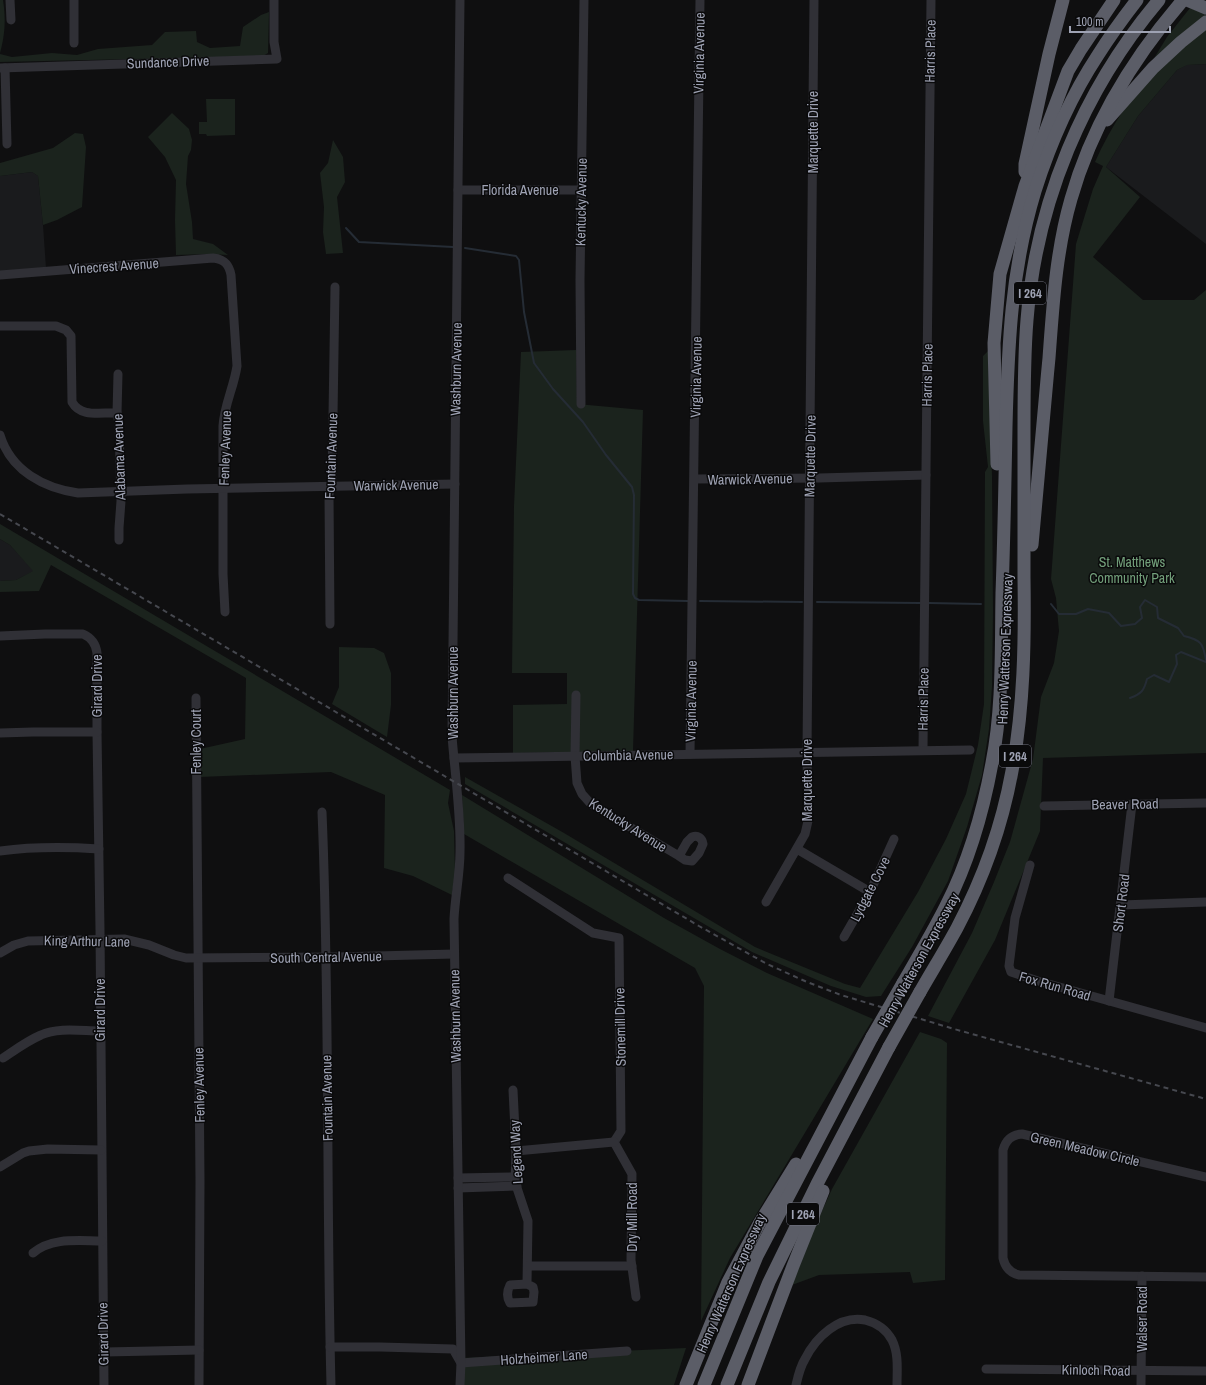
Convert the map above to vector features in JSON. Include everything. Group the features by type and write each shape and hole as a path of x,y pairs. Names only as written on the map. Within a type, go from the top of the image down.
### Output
{"highway":[{"path":"1049,54 1056,0"},
{"path":"1025,186 1025,164 1049,54 1063,0"},
{"path":"1002,604 994,378 995,316 1000,274 1025,186 1068,71 1114,0"},
{"name":"Henry Watterson Expressway","path":"704,1385 757,1256 872,1037 940,919 957,883 975,835 992,763 998,724 1001,684 1009,333 1016,271 1037,184 1068,107 1096,57 1137,0"},
{"name":"Henry Watterson Expressway","path":"727,1385 769,1282 889,1047 957,928 992,850 1001,820 1012,772 1020,717 1024,617 1025,344 1028,302 1036,255 1044,220 1058,177 1069,146 1084,114 1115,58 1134,29 1159,0"},
{"path":"1024,617 1039,472 1058,259 1071,199 1081,168 1096,132 1120,87 1140,55 1183,0"},
{"path":"1187,0 1206,8"},
{"path":"1096,132 1153,68 1172,49 1206,22"},
{"path":"686,1385 728,1282 752,1237 848,1083"},
{"path":"748,1385 818,1203 866,1091"}],"street":[{"path":"10,0 11,20"},
{"path":"74,0 74,43"},
{"name":"Sundance Drive","path":"2,68 277,59 274,42 274,0"},
{"name":"Washburn Avenue","path":"460,0 452,729 460,846 460,867 454,919 461,1362 460,1385"},
{"name":"Kentucky Avenue","path":"580,404 584,0"},
{"name":"Virginia Avenue","path":"690,754 695,479 700,0"},
{"name":"Marquette Drive","path":"766,902 798,849 805,834 808,821 807,752 809,478 814,0"},
{"name":"Harris Place","path":"923,750 931,0"},
{"path":"2,68 7,144"},
{"name":"Florida Avenue","path":"458,190 581,190"},
{"name":"Vinecrest Avenue","path":"0,275 213,258 219,259 226,263"},
{"name":"Fenley Avenue","path":"225,612 223,574 224,418 237,366 231,275 230,267 226,263"},
{"name":"Fountain Avenue","path":"330,624 330,494 335,287"},
{"path":"0,326 56,326 66,330 71,336 72,402 74,406 82,412 87,413 117,412"},
{"name":"Alabama Avenue","path":"118,374 117,412 119,423 120,492 119,540"},
{"name":"Warwick Avenue","path":"0,435 14,461 29,475 47,486 63,491 78,493 223,488 455,484"},
{"name":"Warwick Avenue","path":"695,479 926,475"},
{"name":"Girard Drive","path":"0,636 83,634 90,638 96,647 97,653 102,1241 105,1352 104,1385"},
{"name":"Kentucky Avenue","path":"576,695 575,756 577,783 584,798 604,812 679,856"},
{"name":"Fenley Court","path":"196,698 196,785"},
{"path":"0,733 97,732"},
{"name":"Columbia Avenue","path":"454,758 970,750"},
{"name":"Fenley Avenue","path":"196,785 200,1181 199,1385"},
{"name":"Beaver Road","path":"1044,806 1206,803"},
{"name":"Short Road","path":"1109,1001 1132,804"},
{"name":"Fountain Avenue","path":"322,812 327,957 326,984 331,1385"},
{"name":"Lydgate Cove","path":"844,938 870,892 894,839"},
{"path":"0,851 24,848 99,849"},
{"path":"798,849 870,892"},
{"name":"Fox Run Road","path":"1030,866 1015,918 1009,966 1010,971 1013,974 1206,1028"},
{"name":"Stonemill Drive","path":"508,878 593,932 619,938 621,1131 614,1142"},
{"path":"1120,905 1206,902"},
{"name":"King Arthur Lane","path":"0,953 14,945 28,941 124,939 135,941 186,958 197,957"},
{"name":"South Central Avenue","path":"197,957 327,957 454,954"},
{"path":"3,1058 41,1034 75,1030 100,1031"},
{"name":"Legend Way","path":"513,1090 516,1182 528,1221 527,1284"},
{"name":"Green Meadow Circle","path":"1206,1177 1028,1135 1017,1134 1011,1137 1005,1142 1003,1150 1002,1258 1008,1270 1019,1275 1206,1277"},
{"path":"516,1152 614,1142"},
{"name":"Dry Mill Road","path":"614,1142 632,1174 632,1266 636,1297"},
{"path":"0,1167 23,1153 30,1151 101,1150"},
{"path":"458,1178 516,1182"},
{"path":"458,1188 516,1182"},
{"path":"33,1253 38,1249 54,1242 102,1241"},
{"path":"528,1266 632,1266"},
{"name":"Walser Road","path":"1141,1385 1142,1276"},
{"path":"796,1385 804,1360 816,1341 836,1325 845,1321 863,1320 877,1324 889,1334 897,1358 897,1385"},
{"path":"330,1347 453,1349 461,1362"},
{"path":"105,1352 199,1350"},
{"name":"Holzheimer Lane","path":"461,1362 627,1351"},
{"name":"Kinloch Road","path":"986,1369 1206,1371"}],"shaded area":[{"path":"1206,64 1206,244 1106,167 1138,116 1177,70 1186,65"},
{"path":"32,172 38,176 46,268 0,272 0,176"},
{"path":"0,539 10,545 34,571 16,580 0,581"}],"green space":[{"path":"0,0 3,0 5,20 0,53"},
{"path":"1190,8 1206,14 1206,17 1153,60 1167,37"},
{"path":"269,12 268,53 263,56 0,62 0,54 12,57 52,53 77,55 98,49 152,45 165,32 196,31 197,42 210,48 240,46 243,27 261,15"},
{"name":"St. Matthews Community Park","path":"1206,27 1206,64 1187,65 1177,70 1138,116 1106,167 1140,197 1093,257 1143,300 1194,300 1206,290 1206,753 1043,758 1040,831 995,940 949,1023 928,1016 972,933 1010,842 1033,759 1041,697 1054,663 1059,631 1056,598 1051,579 1076,244 1093,189 1103,166 1095,162 1108,135 1142,84 1168,57"},
{"path":"206,99 235,99 235,135 207,136 206,134 199,134 199,122 207,122"},
{"path":"172,113 189,129 192,140 191,150 188,156 186,184 193,239 213,244 228,255 176,255 176,180 165,157 148,137"},
{"path":"75,133 83,134 86,147 82,207 57,220 43,225 38,176 32,172 0,176 0,163 53,148"},
{"path":"333,140 343,157 345,182 337,197 343,253 326,254 323,232 324,207 320,173 328,163"},
{"path":"576,350 577,404 643,410 633,751 513,753 513,705 567,704 567,673 512,673 514,506 521,352"},
{"path":"988,351 992,476 992,687 989,729 982,775 967,827 948,881 912,947 881,996 866,997 831,986 752,952 465,784 465,777 564,833 755,947 845,984 860,988 918,892 946,839 966,794 978,745 984,704 985,472 988,467 983,421 983,356"},
{"path":"0,524 450,790 448,803 454,831 455,873 452,895 413,876 384,868 385,795 331,772 199,777 200,749 245,739 246,678 51,565 39,591 0,592 0,581 16,580 33,571 10,545 0,539"},
{"path":"339,647 374,648 384,653 391,673 391,705 387,737 332,704 339,687"},
{"path":"462,795 664,918 720,949 767,973 873,1019 730,1258 701,1321 704,986 695,968 464,834"},
{"path":"920,1032 941,1039 947,1043 945,1280 913,1283 910,1272 819,1275 792,1285 832,1189"},
{"path":"686,1348 674,1385 462,1385 461,1358"}],"waterway":[{"path":"346,228 359,242 453,247"},
{"path":"465,248 516,256 519,260 524,312 534,363 553,389 583,422 606,455 632,487 634,495 633,594 635,598 639,600 688,601"},
{"path":"1051,604 1059,614 1076,614 1088,609 1109,613 1121,626 1135,624 1142,618 1140,607 1145,600 1157,607 1158,618 1178,628 1184,636 1198,641 1204,650 1206,660"},
{"path":"700,601 802,602"},
{"path":"817,602 920,603"},
{"path":"929,603 981,604"},
{"path":"1130,698 1142,692 1147,679 1154,675 1169,682 1177,664 1176,655 1181,652 1206,662"}],"railway":[{"path":"0,514 699,926 767,964 841,995 954,1029 1206,1099"}]}
